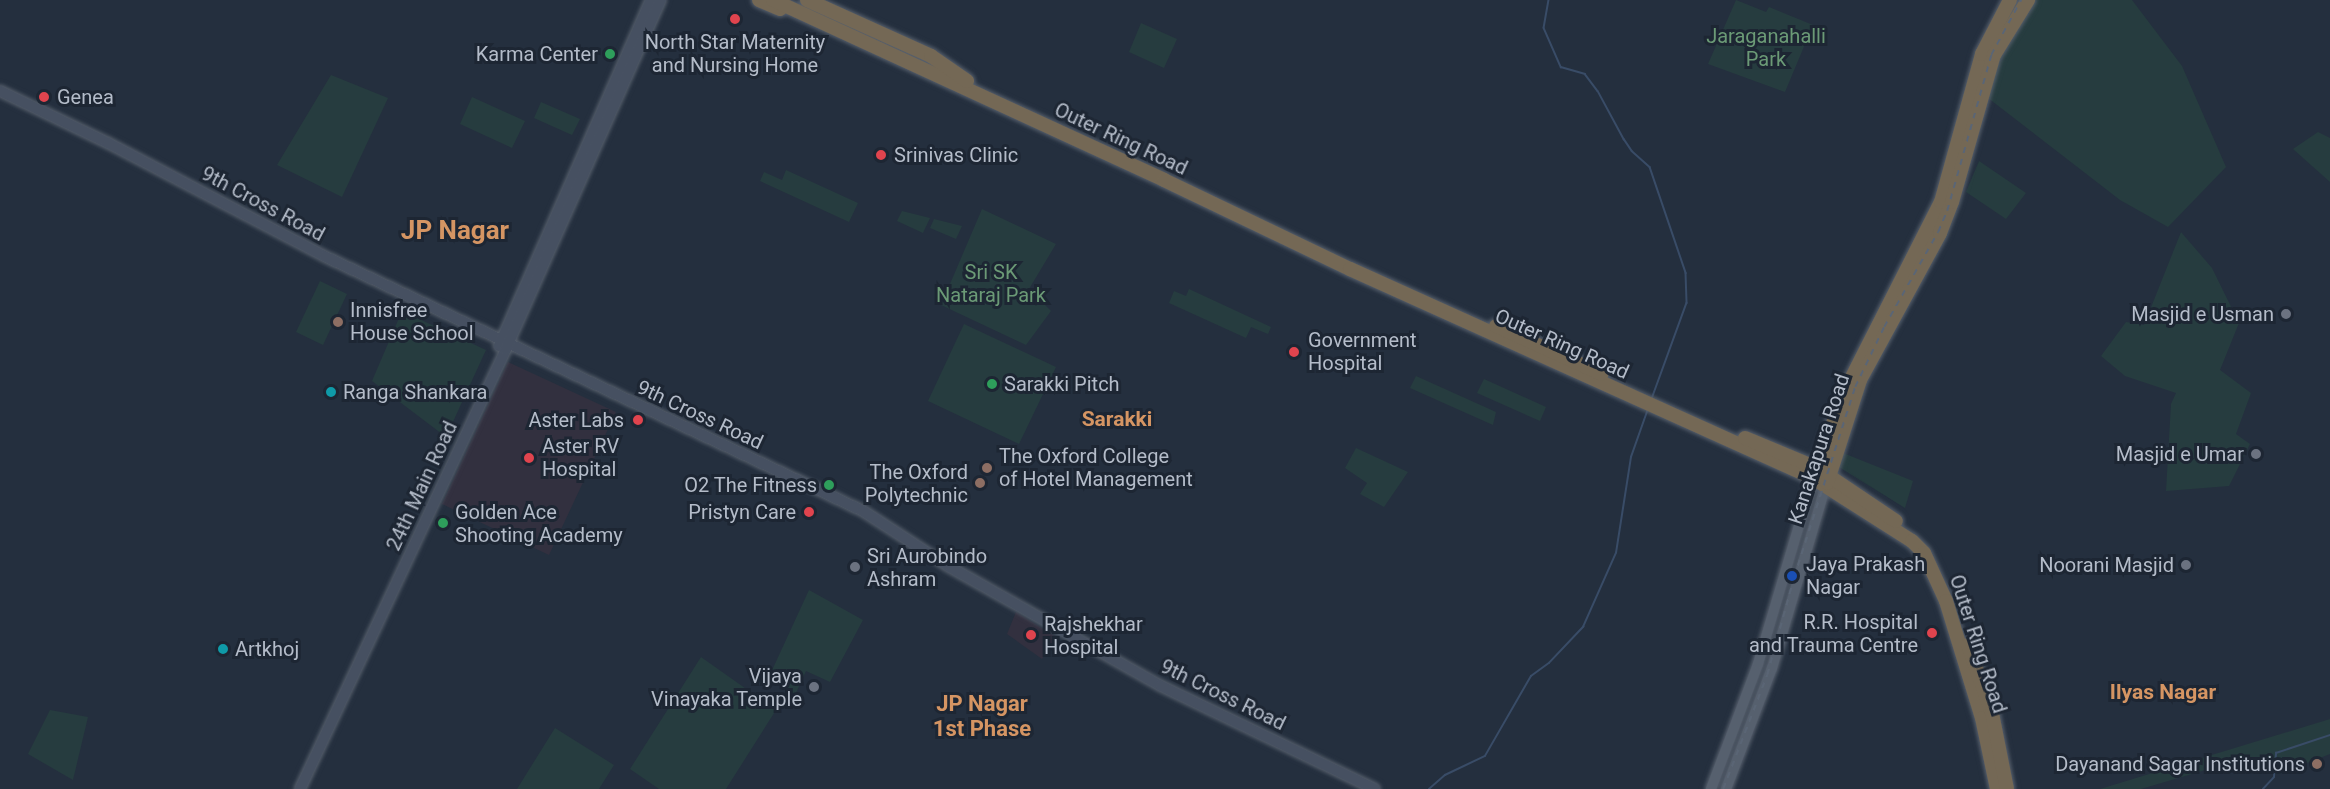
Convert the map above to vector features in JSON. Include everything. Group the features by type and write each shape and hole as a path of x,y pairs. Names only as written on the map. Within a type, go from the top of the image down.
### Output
{"highway":[{"path":"759,0 920,74 950,82"},
{"path":"773,0 950,82"},
{"path":"792,0 967,81"},
{"path":"807,0 931,56 967,81"},
{"name":"Kanakapura Road","path":"1815,473 1845,391 1941,202 1982,54 2010,0"},
{"name":"Kanakapura Road","path":"1827,482 1860,380 1940,233 1952,202 1994,55 2028,0"},
{"name":"Outer Ring Road","path":"967,81 1651,401"},
{"name":"Outer Ring Road","path":"950,82 1164,180 1350,270 1815,473 1912,541 1924,553 1946,601 1982,718 1997,789"},
{"name":"Outer Ring Road","path":"1827,482 1917,533 1938,563 1992,713 2007,789"}],"main road":[{"name":"24th Main Road","path":"293,789 504,344 651,0"},
{"name":"24th Main Road","path":"300,789 660,0"},
{"name":"9th Cross Road","path":"0,91 108,143 324,256 860,518 950,572 1158,689 1365,789"},
{"name":"9th Cross Road","path":"0,96 87,137 320,260 863,511 948,566 1161,686 1375,789"},
{"name":"Kanakapura Road","path":"1711,789 1758,664 1815,473"},
{"name":"Kanakapura Road","path":"1726,789 1772,668 1827,482"}],"shaded area":[{"name":"Aster RV Hospital","path":"508,362 616,412 549,555 442,504"},
{"name":"Rajshekhar Hospital","path":"1016,612 1056,637 1042,659 1007,634"}],"green space":[{"name":"Jaraganahalli Park","path":"1736,0 1766,12 1769,7 1813,25 1785,92 1708,64"},
{"path":"2035,0 2132,0 2182,66 2226,167 2168,227 2120,200 1988,98 1997,63"},
{"path":"1141,23 1177,39 1164,68 1129,52"},
{"path":"331,75 388,98 342,197 277,165"},
{"path":"472,97 525,121 512,148 460,124"},
{"path":"541,102 580,119 572,135 534,118"},
{"path":"2318,132 2330,138 2330,182 2293,149"},
{"path":"1979,161 2026,193 2006,219 1966,192"},
{"path":"786,170 858,203 849,222 760,181 764,172 782,180"},
{"name":"Sri SK Nataraj Park","path":"982,209 1056,244 1029,289 1051,311 1026,345 941,305"},
{"path":"902,211 930,218 923,233 897,221"},
{"path":"934,219 962,226 956,239 930,228"},
{"path":"2181,232 2212,268 2239,323 2220,370 2251,393 2236,434 2250,444 2229,486 2166,491 2171,404 2176,393 2125,376 2101,356 2126,322 2144,325"},
{"path":"320,281 347,294 323,345 296,332"},
{"path":"1189,289 1271,327 1268,334 1251,327 1246,338 1169,303 1174,291 1186,296"},
{"path":"402,311 486,350 446,437 372,381"},
{"name":"Sarakki Pitch","path":"964,324 1056,367 1019,444 928,401"},
{"path":"1416,376 1496,412 1493,425 1410,388"},
{"path":"1484,379 1546,407 1540,421 1477,393"},
{"path":"1356,448 1408,472 1384,507 1360,494 1367,483 1345,468"},
{"path":"1843,453 1913,481 1905,508 1839,467"},
{"path":"809,590 863,620 830,682 806,671 795,695 768,679"},
{"path":"701,657 776,710 726,789 659,789 630,769"},
{"path":"50,710 88,717 73,780 28,754"},
{"path":"2330,719 2330,754 2279,774 2219,766 2141,789 2100,789"},
{"path":"555,728 614,765 599,789 517,789"}],"waterway":[{"path":"1549,0 1544,28 1561,67 1585,74 1598,91 1632,151 1650,167 1686,273 1687,303 1652,399"},
{"path":"1429,789 1445,775 1485,756 1531,676 1549,663 1583,627 1616,553 1631,457 1648,409"},
{"path":"2263,789 2274,777 2276,753 2330,735"}],"railway":[{"path":"1723,789 1767,675 1794,577 1855,387 1884,327 1938,232 1947,211 1991,55 2021,0"}],"place":[{"name":"North Star Maternity and Nursing Home","path":"735,19"},
{"name":"Karma Center","path":"610,54"},
{"name":"Genea","path":"44,97"},
{"name":"Srinivas Clinic","path":"881,155"},
{"name":"Masjid e Usman","path":"2286,314"},
{"name":"Innisfree House School","path":"338,322"},
{"name":"Government Hospital","path":"1294,352"},
{"name":"Sarakki Pitch","path":"992,384"},
{"name":"Ranga Shankara","path":"331,392"},
{"name":"Aster Labs","path":"638,420"},
{"name":"Masjid e Umar","path":"2256,454"},
{"name":"Aster RV Hospital","path":"529,458"},
{"name":"The Oxford College of Hotel Management","path":"987,468"},
{"name":"The Oxford Polytechnic","path":"980,483"},
{"name":"O2 The Fitness","path":"829,485"},
{"name":"Pristyn Care","path":"809,512"},
{"name":"Golden Ace Shooting Academy","path":"443,523"},
{"name":"Noorani Masjid","path":"2186,565"},
{"name":"Sri Aurobindo Ashram","path":"855,567"},
{"name":"Jaya Prakash Nagar","path":"1792,576"},
{"name":"R.R. Hospital and Trauma Centre","path":"1932,633"},
{"name":"Rajshekhar Hospital","path":"1031,635"},
{"name":"Artkhoj","path":"223,649"},
{"name":"Vijaya Vinayaka Temple","path":"814,687"},
{"name":"Dayanand Sagar Institutions","path":"2317,764"}],"district":[{"name":"JP Nagar","path":"455,231"},
{"name":"Sarakki","path":"1117,419"},
{"name":"Ilyas Nagar","path":"2163,692"},
{"name":"JP Nagar 1st Phase","path":"982,716"}]}
